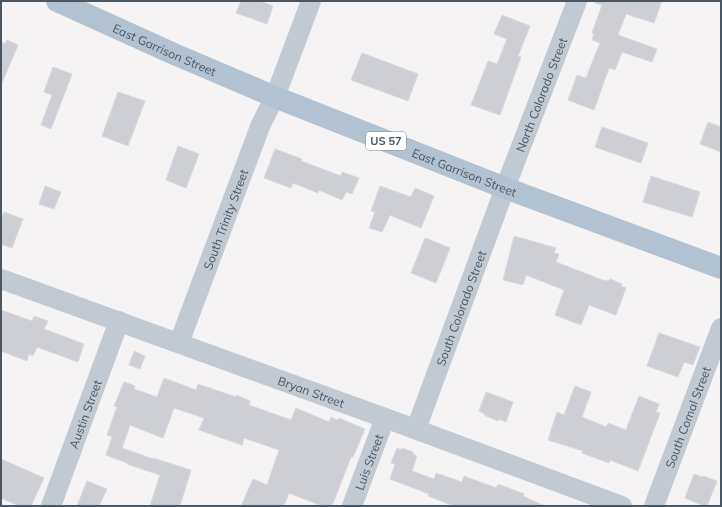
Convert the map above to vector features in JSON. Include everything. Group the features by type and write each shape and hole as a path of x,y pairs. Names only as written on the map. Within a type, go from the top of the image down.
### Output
{"main road":[{"name":"East Garrison Street","path":"57,1 274,97 505,188 721,268"}],"street":[{"name":"South Trinity Street","path":"180,343 261,124 274,97 311,1"},
{"name":"North Colorado Street","path":"505,188 578,1"},
{"name":"South Colorado Street","path":"416,429 505,188"},
{"name":"Bryan Street","path":"1,279 416,429 622,506"},
{"name":"Austin Street","path":"51,506 119,321"},
{"name":"South Comal Street","path":"654,506 721,328"},
{"name":"Luis Street","path":"352,506 385,418"}],"building":[{"path":"241,1 260,1 273,6 267,24 236,13"},
{"path":"595,1 662,1 654,23 626,14 618,35 657,49 652,62 622,52 615,70 609,68 594,110 568,100 577,75 586,78 600,43 592,40 594,34 592,33 602,5 595,3"},
{"path":"502,15 530,26 518,56 521,57 500,115 471,105 488,61 497,64 507,39 494,34"},
{"path":"7,40 18,45 1,85 1,42 5,44"},
{"path":"362,53 418,74 408,101 351,80"},
{"path":"53,67 72,74 51,129 41,125 52,95 44,92"},
{"path":"118,92 145,101 128,146 102,136"},
{"path":"708,122 721,127 721,152 700,144"},
{"path":"602,127 648,143 641,163 595,147"},
{"path":"178,146 199,154 186,188 166,180"},
{"path":"275,149 302,159 301,161 341,176 342,172 359,178 352,194 346,192 342,200 319,190 318,193 293,183 291,188 264,178"},
{"path":"651,176 700,192 692,217 643,202"},
{"path":"45,186 61,192 54,209 39,204"},
{"path":"380,186 411,197 415,188 434,196 421,228 390,215 382,232 369,228 375,212 371,211"},
{"path":"4,212 23,219 12,248 1,244 1,219"},
{"path":"514,236 556,248 554,253 559,254 556,262 605,281 610,279 622,284 621,286 626,288 616,315 589,305 581,325 555,315 564,290 526,275 523,285 503,280"},
{"path":"425,238 450,248 436,283 411,273"},
{"path":"1,310 32,321 34,316 48,321 44,329 84,344 78,362 37,347 33,356 29,354 27,361 1,351"},
{"path":"659,333 700,347 693,365 684,362 678,377 647,366"},
{"path":"134,351 145,356 140,369 129,365"},
{"path":"164,378 196,390 198,384 236,397 236,395 250,401 249,405 291,420 296,408 329,422 331,417 337,420 339,418 365,429 353,457 351,457 332,506 322,506 289,493 284,506 241,506 253,479 267,485 279,450 244,438 242,445 199,430 204,418 174,408 163,438 130,425 122,448 191,470 180,506 150,506 160,475 106,455 112,437 107,435 117,407 114,406 124,382 135,386 134,389 157,397"},
{"path":"575,386 591,392 582,417 606,427 608,423 626,430 639,396 659,404 656,412 660,413 638,471 610,460 609,463 582,453 583,451 548,440 557,412 564,415"},
{"path":"486,392 513,402 506,422 499,419 498,421 484,415 485,414 479,411"},
{"path":"397,448 401,450 402,448 413,452 413,454 417,456 412,471 434,479 436,473 462,482 464,476 496,488 498,484 524,494 523,496 545,506 454,506 428,496 429,494 390,479 395,464 391,463"},
{"path":"1,459 44,478 31,506 19,506 1,498"},
{"path":"694,474 717,481 707,506 685,498"},
{"path":"87,481 107,489 99,506 77,506"}]}
